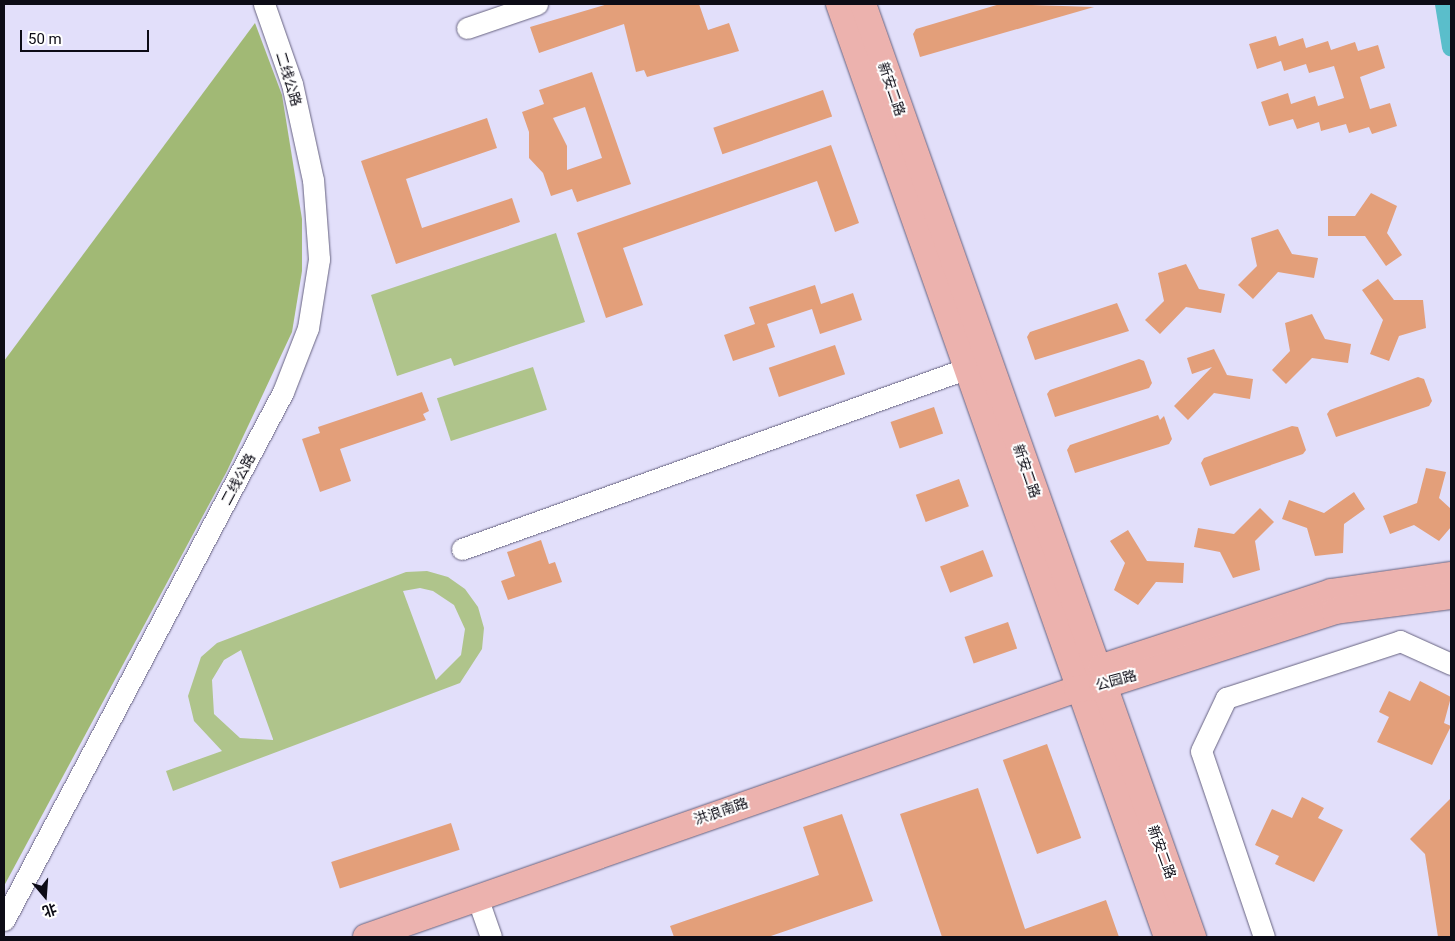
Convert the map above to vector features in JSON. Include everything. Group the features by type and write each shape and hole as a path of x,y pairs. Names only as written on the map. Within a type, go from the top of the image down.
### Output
{"main road":[{"name":"新安二路","path":"839,4 1077,689 1167,937"},
{"name":"新安二路","path":"863,4 1193,937"},
{"name":"公园路","path":"1077,689 1100,678 1331,592 1451,576"},
{"name":"公园路","path":"1100,678 1335,611 1451,596"},
{"name":"洪浪南路","path":"366,937 1077,689"}],"street":[{"name":"二线公路","path":"4,920 274,409 308,328 319,259 313,180 292,84 264,4"},
{"path":"467,28 537,4"},
{"path":"462,549 965,369"},
{"path":"1264,937 1201,751 1226,698 1400,641 1451,664"},
{"path":"477,897 491,937"}],"green space":[{"path":"255,23 282,95 302,219 302,271 292,332 227,471 4,886 4,361"},
{"path":"556,233 585,322 454,366 451,358 397,376 371,295"},
{"path":"533,367 547,410 451,441 437,398"},
{"path":"427,571 448,577 465,589 478,607 484,628 482,649 460,683 173,791 166,771 222,751 194,721 188,696 201,657 217,643 406,572","holes":["420,588 433,591 454,605 465,629 461,655 436,680 403,591","241,650 273,739 273,740 240,738 214,714 212,680 224,660"]}],"building":[{"path":"608,4 699,4 708,30 729,23 739,51 647,77 644,70 636,72 624,24 539,53 530,27"},
{"path":"1000,4 1094,7 920,57 913,34 916,29"},
{"path":"1276,36 1279,46 1303,38 1306,48 1328,41 1331,50 1355,42 1358,51 1378,45 1385,68 1360,77 1370,109 1390,103 1397,126 1372,134 1369,127 1349,133 1346,124 1321,131 1319,122 1297,129 1293,119 1269,126 1261,102 1288,93 1291,104 1315,96 1318,106 1344,98 1334,66 1309,73 1306,64 1284,71 1281,61 1257,69 1249,44"},
{"path":"592,72 631,184 577,202 572,189 551,196 543,173 529,158 529,132 522,112 544,104 539,90","holes":["585,107 602,158 567,170 567,146 553,118"]},
{"path":"823,90 832,116 722,154 713,128"},
{"path":"487,118 497,148 406,179 422,228 512,198 520,222 396,264 361,161"},
{"path":"831,145 859,223 835,232 817,181 623,248 643,305 606,318 577,233"},
{"path":"1371,193 1397,206 1387,233 1402,255 1386,266 1365,236 1328,236 1328,216 1355,216"},
{"path":"1278,229 1292,254 1318,258 1314,278 1278,272 1253,299 1238,285 1257,266 1251,238"},
{"path":"1186,264 1199,289 1225,294 1221,313 1186,307 1160,334 1145,320 1164,301 1158,273"},
{"path":"1378,279 1394,300 1423,300 1426,328 1399,336 1389,361 1370,354 1383,320 1362,290"},
{"path":"815,285 821,304 853,293 862,320 820,334 812,309 767,324 775,347 733,361 724,335 755,324 749,307"},
{"path":"1117,303 1129,331 1035,360 1027,337 1030,332"},
{"path":"1312,314 1325,339 1351,344 1348,363 1312,358 1286,384 1272,370 1290,351 1285,323"},
{"path":"835,345 845,374 779,397 769,368"},
{"path":"1214,349 1227,375 1253,379 1250,399 1214,393 1188,420 1174,406 1212,367 1192,374 1187,358"},
{"path":"1139,359 1144,361 1152,383 1149,388 1055,417 1047,394 1050,390"},
{"path":"1418,377 1424,379 1432,401 1429,406 1336,437 1327,414 1330,410"},
{"path":"422,392 429,411 423,414 426,420 340,449 351,481 320,492 302,439 320,433 318,427"},
{"path":"934,407 943,433 900,448 891,422"},
{"path":"1158,415 1160,420 1164,416 1172,439 1169,444 1075,473 1067,450 1070,445"},
{"path":"1292,426 1298,427 1306,450 1303,454 1210,486 1201,463 1204,458"},
{"path":"1426,468 1446,472 1439,498 1451,509 1451,527 1439,541 1414,525 1390,534 1383,516 1417,503"},
{"path":"959,479 969,506 926,522 916,495"},
{"path":"1354,492 1365,509 1344,524 1343,553 1315,556 1307,528 1282,519 1289,500 1324,513"},
{"path":"1260,508 1274,522 1255,541 1260,570 1233,578 1220,552 1194,547 1198,528 1234,534"},
{"path":"1128,530 1147,561 1184,563 1183,583 1156,582 1138,605 1114,590 1125,563 1110,541"},
{"path":"541,540 549,564 555,562 562,582 508,600 501,581 515,576 507,552"},
{"path":"983,550 993,576 950,593 940,566"},
{"path":"1008,622 1017,648 974,663 965,637"},
{"path":"1420,681 1451,697 1444,723 1451,726 1432,765 1377,742 1389,717 1379,712 1389,691 1410,701"},
{"path":"1047,744 1081,838 1037,854 1003,760"},
{"path":"978,788 1025,929 1106,900 1119,937 942,937 900,814"},
{"path":"1302,797 1324,808 1318,818 1343,830 1314,882 1275,864 1279,856 1255,845 1272,809 1292,818"},
{"path":"1451,798 1451,937 1438,937 1425,854 1410,839"},
{"path":"842,814 873,901 768,937 674,937 670,926 819,875 803,827"},
{"path":"451,823 460,850 340,889 331,862"}],"waterway":[{"path":"1444,4 1451,47"}]}
